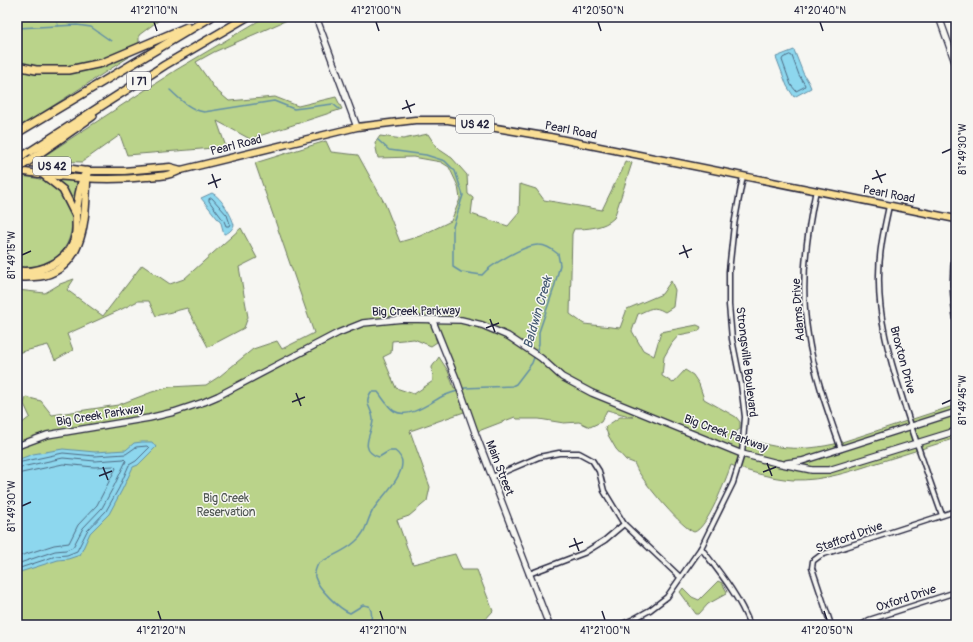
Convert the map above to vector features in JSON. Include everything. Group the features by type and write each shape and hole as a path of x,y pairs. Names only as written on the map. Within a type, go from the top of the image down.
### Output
{"highway":[{"name":"I 71","path":"17,160 165,65 247,17"},
{"name":"I 71","path":"17,133 209,18"},
{"path":"17,66 36,70 69,70 102,63 209,18"},
{"path":"17,170 92,117 123,92"},
{"path":"17,277 46,275 62,266 77,249 83,225 85,178 87,171"},
{"path":"44,175 63,190 72,205 76,217"},
{"path":"17,271 28,272 52,266 70,249 76,235 76,217 81,183 85,178"}],"main road":[{"name":"Pearl Road","path":"17,170 44,175 85,178 132,179 172,175 182,170 357,127 415,120 448,120 550,137 956,219"},
{"name":"Pearl Road","path":"17,160 87,171 170,167 182,170"}],"street":[{"path":"316,17 357,127"},
{"path":"938,17 956,65"},
{"name":"Strongsville Boulevard","path":"620,625 650,610 667,597 701,548 733,483 742,454 745,417 741,384 732,339 729,306 729,282 734,225 743,176"},
{"name":"Adams Drive","path":"816,190 810,222 805,274 807,334 820,386 841,449"},
{"name":"Broxton Drive","path":"889,206 881,245 879,275 880,306 885,338 916,444 942,515"},
{"path":"956,247 952,265 952,294 956,320"},
{"name":"Big Creek Parkway","path":"17,446 47,435 149,418 198,404 218,396 338,333 363,323 432,319 461,320 482,325 508,336 541,358 562,376 592,393 742,454 783,464 812,470 829,470 956,431"},
{"name":"Main Street","path":"432,319 457,381 549,625"},
{"name":"Big Creek Parkway","path":"783,464 802,461 956,412"},
{"path":"492,477 539,457 559,453 579,453 592,460 599,471 604,491 624,524 680,577"},
{"name":"Stafford Drive","path":"831,625 812,568 813,561 821,555 956,511"},
{"path":"529,574 584,553 605,540 624,524"},
{"path":"701,548 730,586 750,625"},
{"name":"Oxford Drive","path":"862,625 869,620 956,592"}],"green space":[{"path":"17,17 162,18 139,35 139,43 99,61 58,67 36,66 17,62"},
{"path":"265,17 294,17 214,52 196,62 215,89 229,101 275,97 298,106 336,97 342,109 250,139 217,121 226,147 127,155 120,135 82,162 51,161 44,156 176,70"},
{"path":"127,56 129,57 17,129 17,68 40,73"},
{"name":"Big Creek Reservation","path":"428,134 437,148 452,158 467,175 468,194 473,198 471,214 508,226 519,213 520,184 536,189 544,200 602,210 622,171 625,161 632,163 614,218 600,226 574,229 572,234 570,314 584,324 620,328 627,309 662,294 671,281 675,290 673,307 665,312 654,308 638,314 632,331 643,350 654,356 661,332 697,325 701,327 699,331 679,335 672,343 664,357 662,376 673,383 685,370 693,375 699,384 704,399 736,417 740,422 740,429 736,434 775,446 787,448 812,448 839,443 956,405 956,438 848,472 816,479 793,480 777,478 754,473 731,465 721,492 710,513 705,522 694,532 681,523 657,497 644,480 634,463 626,460 616,449 608,435 605,427 620,417 633,417 607,410 601,422 590,427 579,422 564,423 539,419 517,419 515,417 476,432 467,411 410,431 430,487 427,501 409,516 397,520 413,564 455,554 462,570 477,570 493,611 483,622 485,625 17,625 17,427 30,417 24,404 26,397 41,401 52,415 118,405 170,387 206,385 220,376 253,349 277,341 282,349 314,333 255,163 326,141 331,152 358,155 385,204 400,242 420,236 451,221 460,199 458,186 449,167 441,162 413,157 378,158 375,143 380,136 403,139","holes":["439,336 458,387 454,388 448,371 439,357 432,367 433,381 414,394 396,388 383,357 391,353 392,341 414,339 431,346 437,342 435,337"]},
{"path":"17,176 37,178 51,183 63,195 69,205 72,216 72,227 69,238 64,249 57,257 44,265 25,268 17,267"},
{"path":"53,178 77,180 74,204 66,190"},
{"path":"241,228 257,258 239,267 248,317 244,328 208,347 187,308 156,316 149,301 138,301 67,334 73,350 55,360 48,345 17,353 17,290 45,293 60,284 74,279 67,290 103,316 142,265 170,284 184,279"},
{"path":"718,581 722,583 727,592 726,594 708,604 699,614 696,614 680,592 683,588 692,597 699,600"}],"water":[{"path":"794,50 811,88 794,97 787,86 776,57"},
{"path":"212,193 219,198 229,212 233,221 234,225 226,234 224,234 221,223 201,198"},
{"path":"152,442 156,447 138,465 133,467 109,514 90,533 80,555 68,559 58,560 17,573 17,460 33,454 63,449 95,452 126,450 134,443"}],"waterway":[{"path":"56,17 58,26"},
{"name":"Baldwin Creek","path":"17,28 77,25 91,27 111,41"},
{"name":"Baldwin Creek","path":"170,90 182,101 199,111 204,112 274,101 294,109 333,104 339,109"},
{"name":"Baldwin Creek","path":"378,140 389,150 426,155 445,161 455,171 463,195 453,227 453,267 461,272 482,275 492,266 517,251 533,246 544,246 558,254 560,265 539,332 539,344 532,363 516,384 512,386 461,389"},
{"name":"Baldwin Creek","path":"370,625 372,615 369,606 363,605 350,613 345,611 324,592 315,577 315,570 318,564 346,549 359,538 364,531 373,510 395,481 401,469 401,459 395,451 389,451 379,457 372,454 368,450 367,445 373,424 368,403 369,396 371,392 378,392 394,411 406,413 413,412 443,396 458,391"}]}
